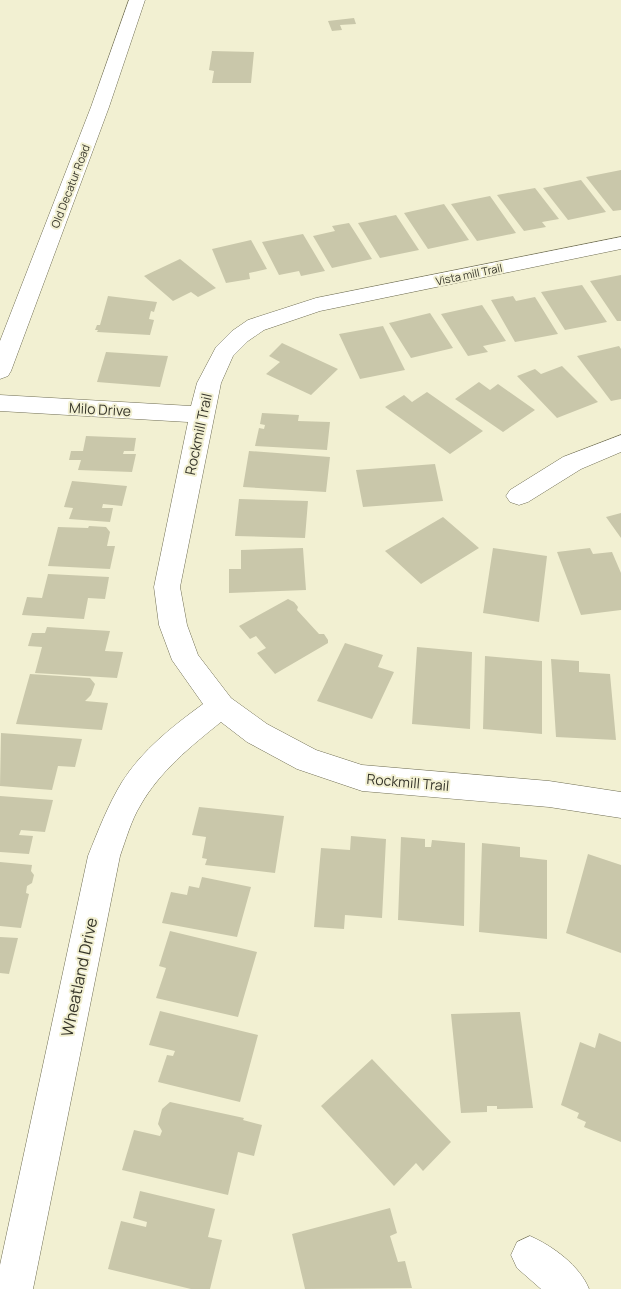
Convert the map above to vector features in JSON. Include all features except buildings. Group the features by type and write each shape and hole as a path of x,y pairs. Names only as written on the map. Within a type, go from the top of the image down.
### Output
{"street":[{"name":"Old Decatur Road","path":"0,371 100,107 137,0"},
{"name":"Vista mill Trail","path":"240,336 256,325 316,305 621,243"},
{"name":"Rockmill Trail","path":"240,336 224,352 216,366 200,415 167,587 172,625 186,660 221,706 257,733 307,760 362,778 549,794 621,805"},
{"name":"Milo Drive","path":"0,403 200,415"},
{"path":"519,496 572,463 621,443"},
{"name":"Wheatland Drive","path":"14,1289 104,856 119,817 134,789 179,739 221,706"},
{"path":"530,1255 570,1289"}]}
